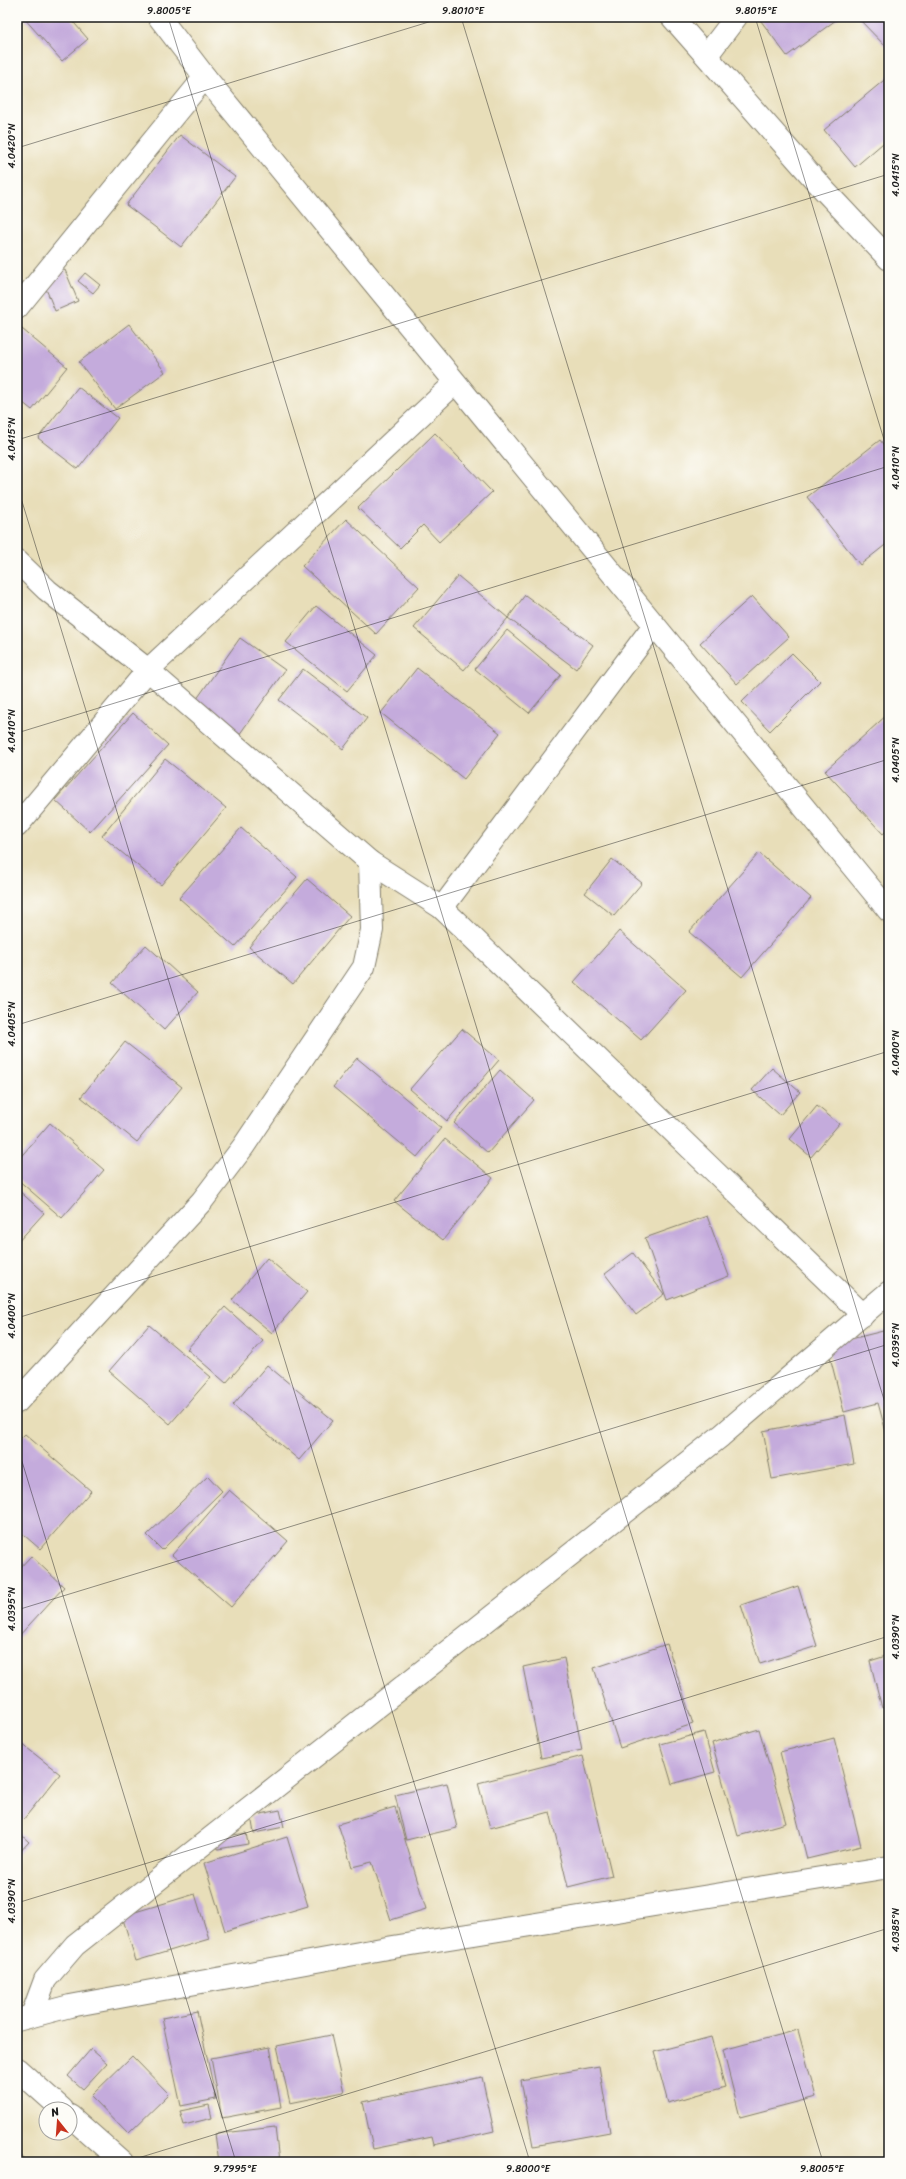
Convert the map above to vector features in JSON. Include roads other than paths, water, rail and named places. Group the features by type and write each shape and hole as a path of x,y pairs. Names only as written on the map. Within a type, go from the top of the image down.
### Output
{"street":[{"path":"159,17 205,77 889,911"},
{"path":"672,17 707,55 824,190 889,259"},
{"path":"707,55 736,17"},
{"path":"17,308 205,77"},
{"path":"17,826 148,670 455,382"},
{"path":"17,562 47,590 148,670 370,862 442,908 863,1315"},
{"path":"442,908 654,625"},
{"path":"17,1402 202,1201 243,1147 364,967 372,930 370,862"},
{"path":"25,2018 45,1980 75,1945 721,1436 889,1292"},
{"path":"25,2018 70,2006 388,1948 889,1867"},
{"path":"17,2069 53,2101"},
{"path":"78,2123 122,2162"}]}
